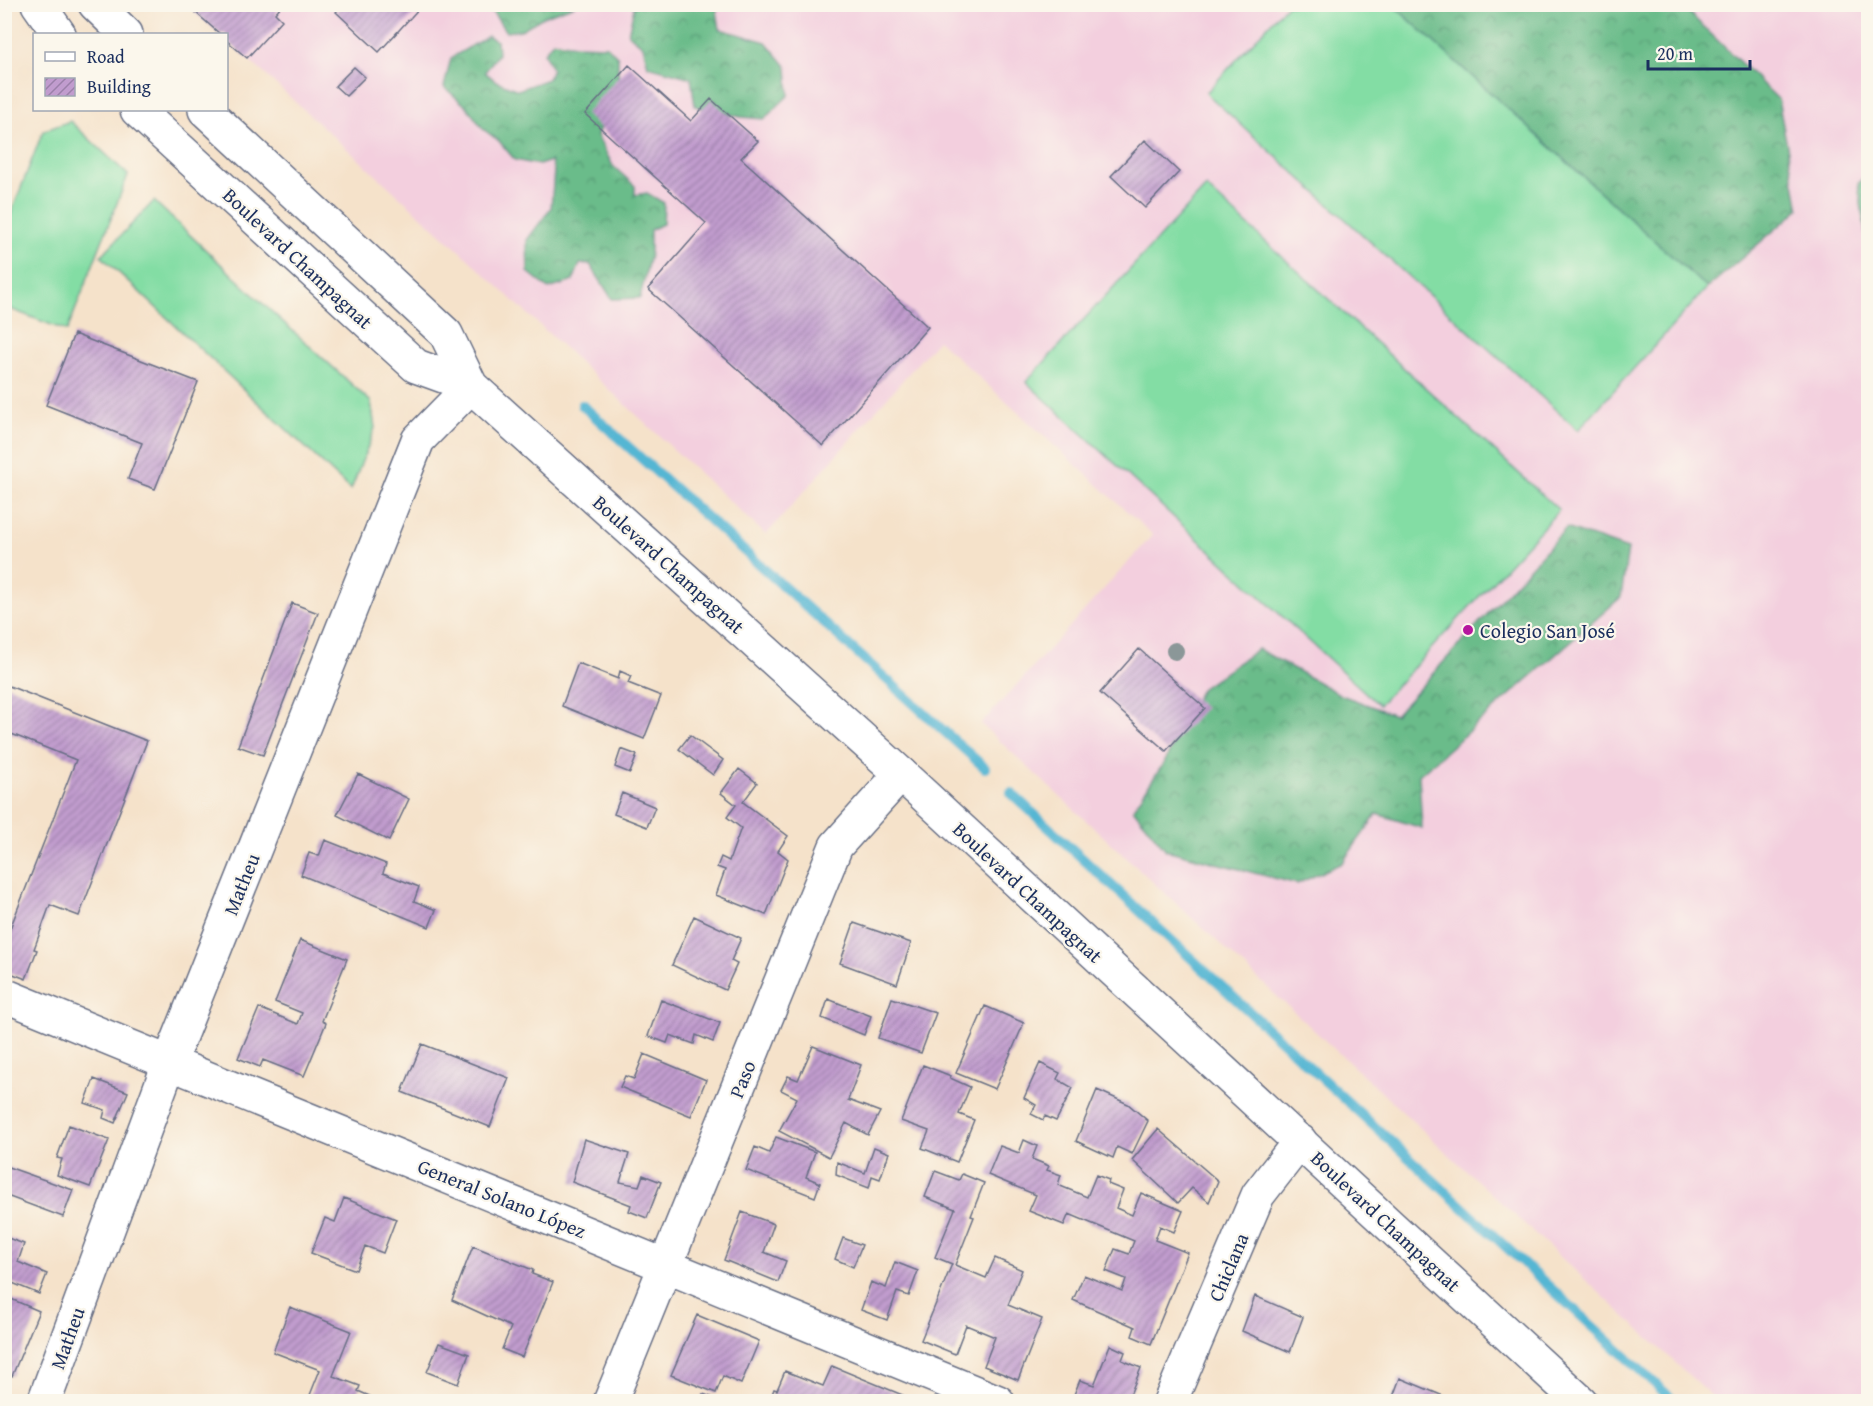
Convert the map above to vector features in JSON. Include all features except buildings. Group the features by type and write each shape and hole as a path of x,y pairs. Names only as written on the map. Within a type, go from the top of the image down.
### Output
{"street":[{"path":"38,4 58,33"},
{"path":"95,4 125,33"},
{"name":"Boulevard Champagnat","path":"138,111 416,366 471,386 901,774 1581,1401"},
{"name":"Boulevard Champagnat","path":"206,111 446,334 471,386"},
{"name":"Matheu","path":"44,1401 170,1061 418,440 471,386"},
{"name":"Paso","path":"610,1401 836,846 901,774"},
{"name":"General Solano López","path":"4,995 998,1401"},
{"name":"Chiclana","path":"1170,1401 1258,1195 1300,1141"}],"shaded area":[{"name":"Colegio San José","path":"186,5 1868,5 1868,1396 1864,1402 1717,1401 981,724 1153,535 938,340 766,535 464,255 228,41 228,33 219,33"}],"green space":[{"path":"493,4 575,5 545,16 521,30 506,32 492,11"},
{"path":"632,5 716,5 720,29 766,42 787,67 789,95 764,119 741,117 695,106 691,78 648,66 643,46 628,34 634,8"},
{"path":"1287,5 1393,5 1707,288 1578,430 1206,93"},
{"path":"1393,5 1681,5 1778,99 1799,209 1707,288"},
{"path":"488,36 497,41 498,54 485,72 496,81 518,90 548,79 552,69 544,53 553,41 575,45 607,46 618,57 618,83 597,135 613,166 635,186 635,195 647,193 664,203 663,224 650,230 650,255 640,298 612,299 590,264 580,264 573,281 549,289 528,272 527,240 551,208 554,171 551,161 539,165 515,160 499,141 483,129 467,107 444,87 451,58"},
{"path":"70,121 128,175 67,331 5,307 5,229 43,131"},
{"path":"1868,171 1868,249 1858,184"},
{"path":"1206,187 1559,510 1379,705 1026,382"},
{"path":"154,201 371,402 375,428 351,490 101,256"},
{"path":"1566,528 1628,549 1621,597 1419,775 1422,828 1377,814 1342,863 1297,884 1166,850 1133,809 1164,763 1201,689 1258,649 1341,695 1395,715"}],"waterway":[{"path":"582,405 985,768"},
{"path":"1011,793 1675,1402"}],"place":[{"name":"Colegio San José","path":"1468,630"}]}
